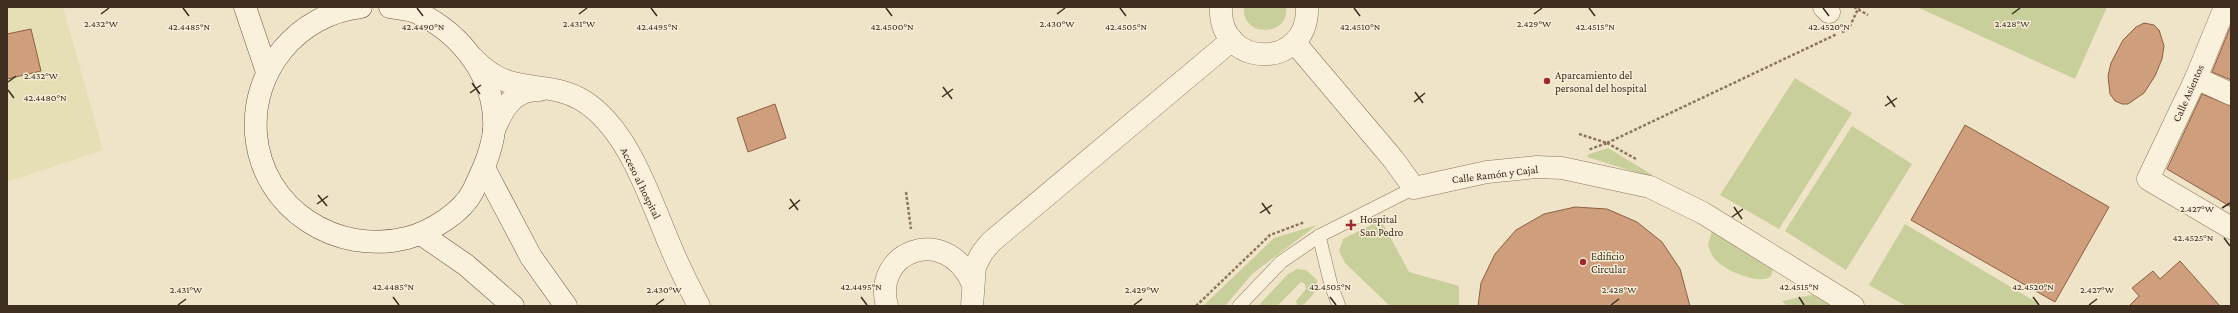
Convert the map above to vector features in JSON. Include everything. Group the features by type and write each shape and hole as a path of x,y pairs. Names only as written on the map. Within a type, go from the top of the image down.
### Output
{"street":[{"path":"245,7 267,72"},
{"path":"348,8 319,18 298,32 280,51 267,72 257,103 256,135 262,160 279,194 300,217 328,234 358,242 390,242 421,234 448,218 471,195 484,168 494,130 490,93 474,59 449,31 417,12 390,7"},
{"path":"1221,7 1223,23 1232,40 1242,49 1264,55 1275,54 1295,43 1303,32 1308,18 1307,7"},
{"name":"Calle Asientos","path":"2226,12 2148,179 2231,228"},
{"path":"972,282 975,266 982,252 991,242 1232,40"},
{"path":"1295,43 1393,160 1414,188"},
{"name":"Acceso al hospital","path":"474,59 483,68 504,81 566,94 581,100 597,112 613,130 636,167 685,281 698,306"},
{"path":"2196,78 2231,94"},
{"name":"Acceso al hospital","path":"494,130 503,110 514,98 525,91 551,91"},
{"name":"Calle Ramón y Cajal","path":"1414,188 1443,180 1486,172 1537,167 1562,168 1650,187 1703,213 1853,306"},
{"path":"484,168 531,257 566,306"},
{"path":"421,234 466,265 512,306"},
{"path":"949,254 976,248 991,242"},
{"path":"885,303 886,283 891,270 901,258 914,251 928,249 943,251 956,258 966,268 972,282 974,296 972,306"}],"lane":[{"name":"Calle Ramón y Cajal","path":"1239,306 1281,262 1319,236 1414,188"},
{"path":"1319,236 1331,285 1338,306"}],"path":[{"path":"1854,7 1868,15"},
{"path":"1582,152 1607,143 1848,30 1858,8"},
{"path":"1579,134 1607,143"},
{"path":"906,192 914,251"}],"shaded area":[{"path":"7,7 63,7 103,150 7,182"}],"green space":[{"path":"1244,7 1286,7 1285,17 1281,24 1274,28 1265,30 1257,29 1250,24 1245,17"},
{"path":"1917,7 2107,7 2075,79"},
{"path":"1795,78 1852,113 1779,229 1720,195"},
{"path":"1852,126 1912,164 1846,270 1785,231"},
{"path":"1608,148 1651,174 1651,177 1587,157 1589,154"},
{"path":"1381,220 1409,272 1459,286 1459,306 1390,306 1345,263 1339,251 1343,239"},
{"path":"1905,224 2043,306 1906,306 1869,285"},
{"path":"1317,225 1252,274 1225,306 1203,306 1274,238"},
{"path":"1712,231 1773,269 1771,276 1766,279 1752,278 1735,273 1721,265 1712,256 1708,245"},
{"path":"1297,269 1306,270 1317,280 1315,291 1302,306 1297,305 1296,301 1306,289 1305,284 1301,282 1277,306 1258,306 1288,274"},
{"path":"1816,294 1833,306 1787,306 1782,301"}],"building":[{"path":"2144,23 2154,25 2159,30 2164,46 2162,59 2155,76 2144,93 2128,104 2122,104 2115,101 2110,94 2108,76 2111,63 2123,40 2136,27"},
{"path":"2231,25 2231,80 2212,72"},
{"path":"31,29 41,71 7,79 7,34"},
{"path":"2202,94 2231,106 2231,207 2167,169"},
{"path":"775,104 786,138 748,152 737,118"},
{"path":"1965,125 2109,207 2055,302 1911,220"},
{"name":"Edificio Circular","path":"1575,207 1607,209 1637,222 1662,242 1680,269 1690,306 1478,306 1481,283 1495,254 1516,230 1544,214"},
{"path":"2180,261 2220,306 2129,306 2139,296 2132,288 2153,271 2160,279"}],"place":[{"name":"Aparcamiento del personal del hospital","path":"1547,81"},
{"name":"Hospital San Pedro","path":"1351,225"},
{"name":"Edificio Circular","path":"1583,262"}]}
